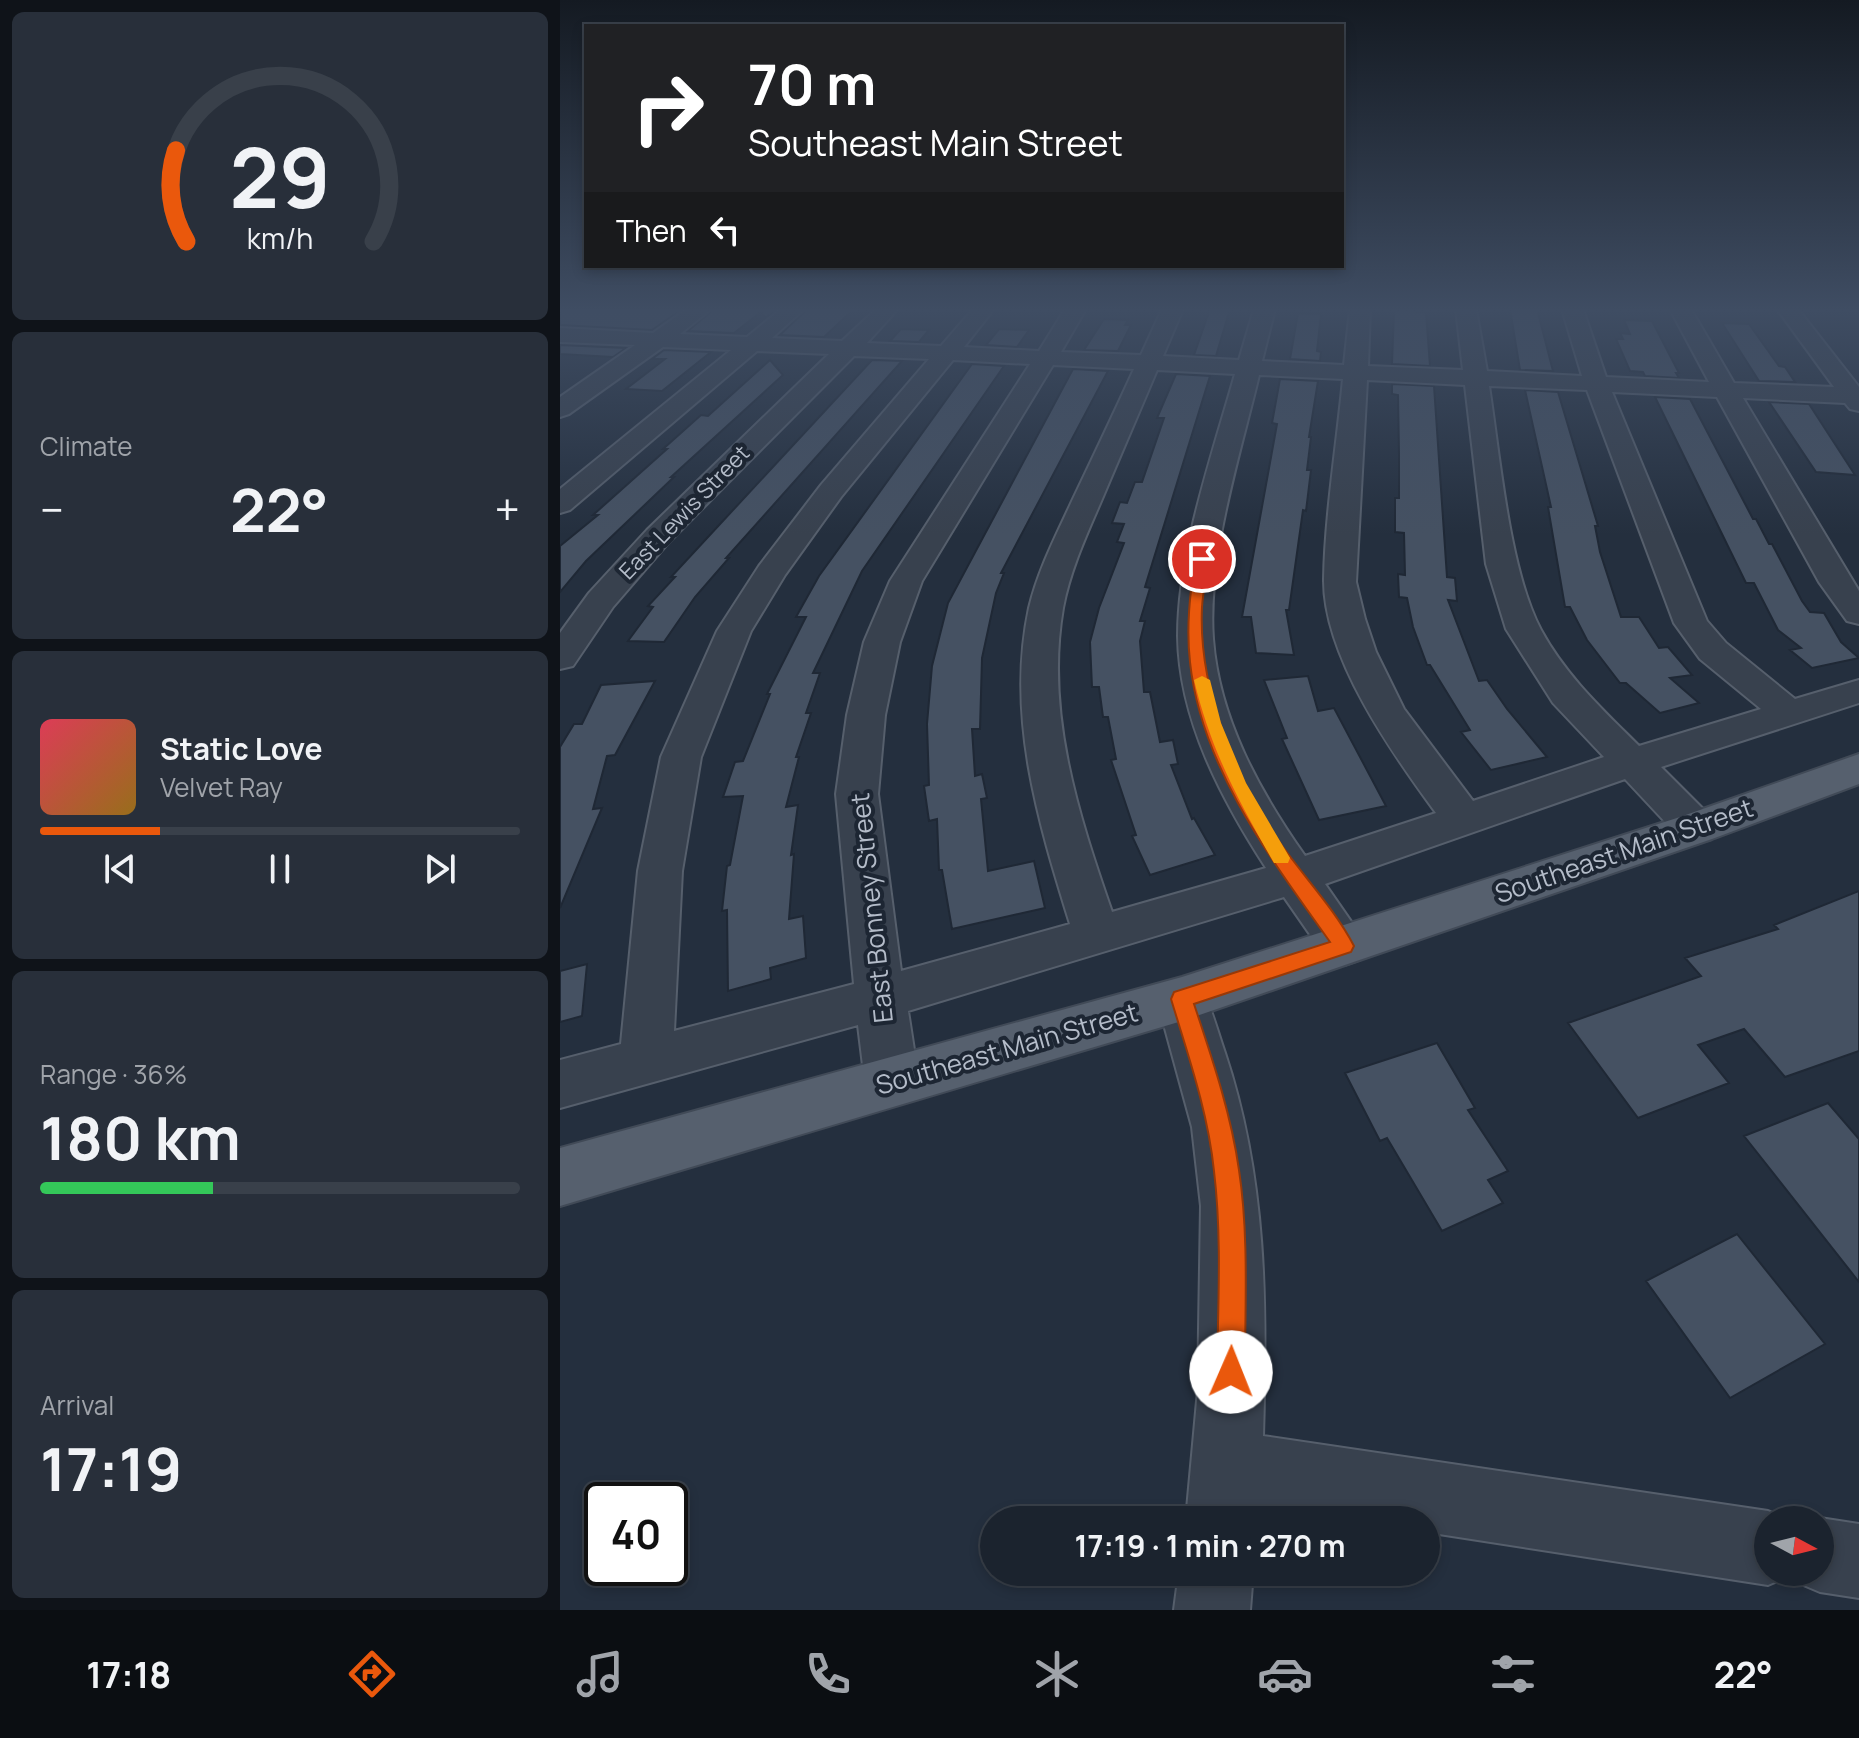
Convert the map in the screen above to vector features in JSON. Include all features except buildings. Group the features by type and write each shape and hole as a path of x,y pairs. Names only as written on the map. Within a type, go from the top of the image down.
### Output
{"main road":[{"name":"Southeast Main Street","path":"560,1177 1182,999 1696,828 1859,768"}],"street":[{"path":"560,409 595,384"},
{"path":"560,504 702,384"},
{"name":"East Lewis Street","path":"560,658 601,600 658,536 811,384"},
{"path":"646,1061 660,871 681,757 734,631 770,573 831,491 920,384"},
{"name":"East Bonney Street","path":"892,1082 857,794 866,715 882,642 906,581 1028,384"},
{"path":"1097,935 1059,823 1041,741 1038,669 1041,624 1048,592 1061,558 1137,384"},
{"path":"1244,384 1202,559 1195,608 1198,664 1212,723 1237,783 1294,877 1344,946"},
{"path":"1354,384 1340,582 1347,622 1362,668 1398,734 1464,819"},
{"path":"1475,384 1502,564 1523,629 1566,695 1696,828"},
{"path":"1596,384 1691,623 1713,651 1789,713"},
{"path":"1620,384 1857,398"},
{"path":"1721,384 1835,582 1859,614"},
{"path":"560,1084 880,998 1294,877 1630,763 1859,691"},
{"path":"1182,999 1217,1112 1227,1171 1232,1239 1226,1493 1754,1547"},
{"path":"1834,1557 1859,1561"},
{"path":"1212,1610 1215,1586"}],"slow traffic":[{"path":"1202,680 1212,723 1237,783 1281,858"}],"route":[{"path":"1202,559 1195,608 1198,664 1212,723 1237,783 1274,848 1344,946 1182,999 1217,1112 1227,1171 1232,1239 1231,1372"}]}
